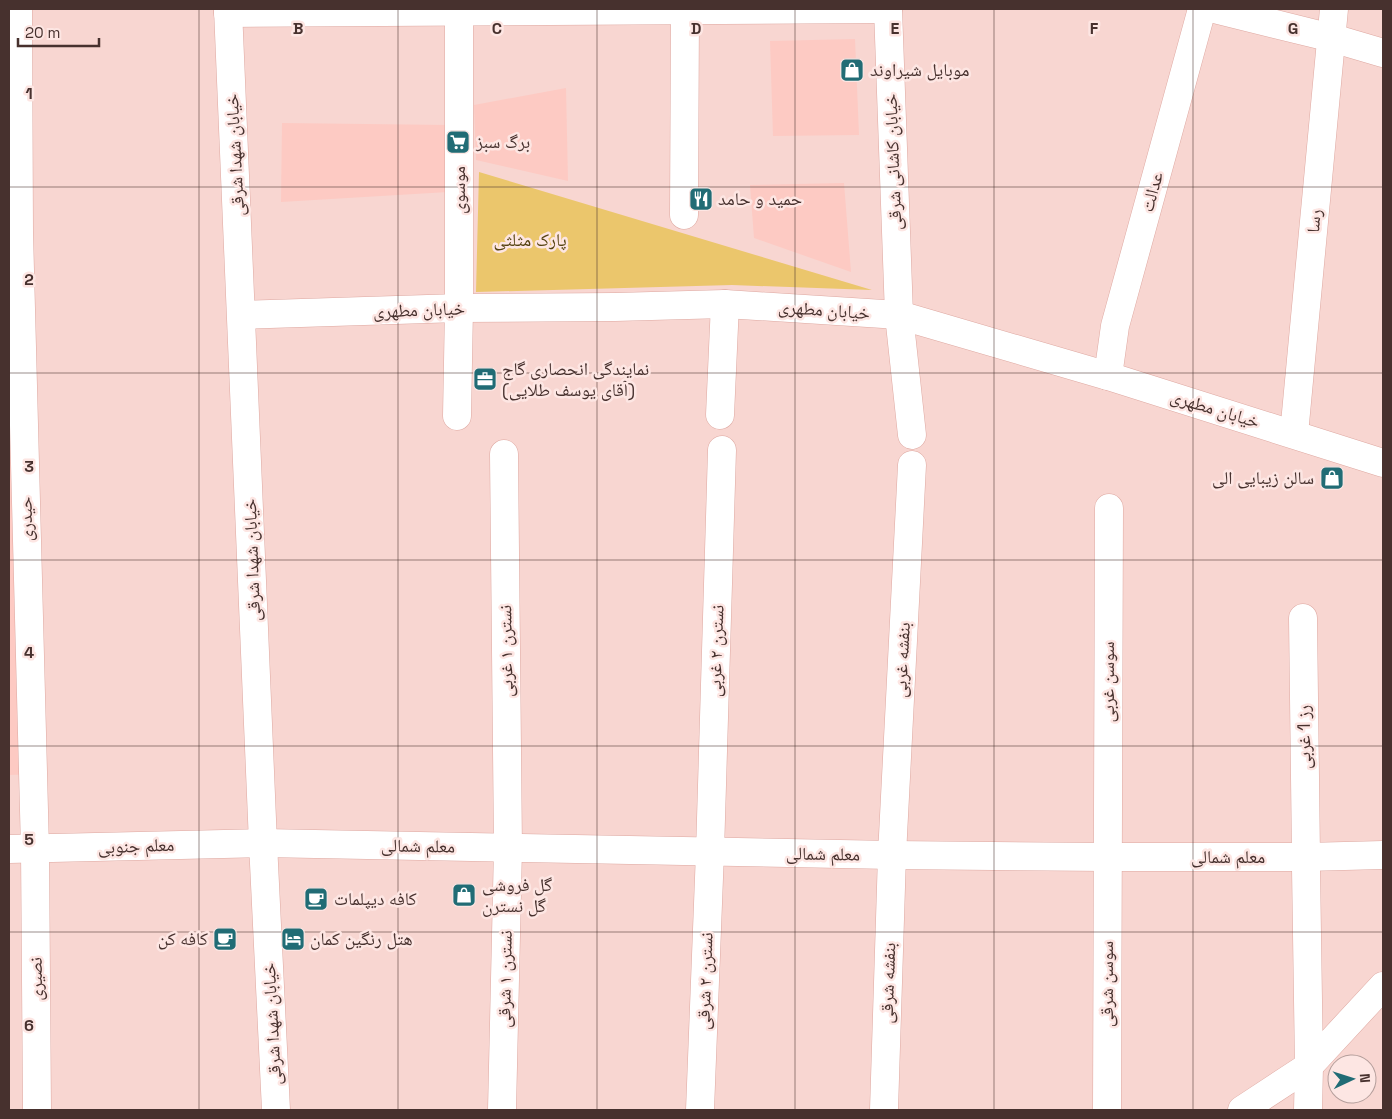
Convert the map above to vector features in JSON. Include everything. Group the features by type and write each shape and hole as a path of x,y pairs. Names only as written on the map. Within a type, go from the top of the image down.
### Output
{"street":[{"name":"حیدری","path":"18,9 14,232 22,849"},
{"path":"228,11 888,9"},
{"name":"خیابان کاشانی شرقی","path":"888,9 899,315"},
{"name":"عدالت","path":"1108,376 1114,326 1202,9"},
{"path":"1214,9 1332,38 1383,53"},
{"name":"رسا","path":"1294,434 1334,9"},
{"name":"موسوی","path":"457,416 459,10"},
{"name":"خیابان شهدا شرقی","path":"228,11 276,1110"},
{"path":"684,215 685,11"},
{"name":"خیابان مطهری","path":"242,316 459,308 725,304 899,315 1108,376 1383,464"},
{"path":"720,415 725,304"},
{"path":"899,315 912,435"},
{"name":"نسترن ۲ غربی","path":"710,852 722,450"},
{"name":"نسترن ۱ غربی","path":"504,454 508,848"},
{"name":"بنفشه غربی","path":"892,855 912,466"},
{"name":"سوسن غربی","path":"1107,857 1108,508"},
{"name":"رز 1 غربی","path":"1303,618 1308,1110"},
{"name":"معلم جنوبی","path":"22,849 263,842"},
{"name":"معلم شمالی","path":"263,842 710,852 1107,857 1306,863 1383,856"},
{"name":"نسترن ۱ شرقی","path":"502,1110 508,848"},
{"name":"نصیری","path":"22,849 37,1110"},
{"name":"نسترن ۲ شرقی","path":"700,1110 710,852"},
{"name":"بنفشه شرقی","path":"884,1110 892,855"},
{"name":"سوسن شرقی","path":"1107,857 1107,1110"},
{"path":"1242,1110 1309,1066 1383,986"}],"shaded area":[{"path":"855,39 859,135 773,136 770,41"},
{"path":"566,88 568,181 476,160 474,105"},
{"path":"282,123 448,125 448,192 281,202"},
{"path":"844,183 851,272 754,238 750,185"},
{"path":"9,313 38,774 9,775"}],"green space":[{"name":"پارک مثلثی","path":"479,172 872,290 732,285 476,292"}],"place":[{"name":"موبایل شیراوند","path":"852,70"},
{"name":"برگ سبز","path":"458,142"},
{"name":"حمید و حامد","path":"701,199"},
{"name":"نمایندگی انحصاری گاج (آقای یوسف طلایی)","path":"485,379"},
{"name":"سالن زیبایی الی","path":"1332,478"},
{"name":"گل فروشی گل نسترن","path":"464,895"},
{"name":"کافه دیپلمات","path":"316,899"},
{"name":"کافه کن","path":"225,939"},
{"name":"هتل رنگین کمان","path":"293,939"}]}
